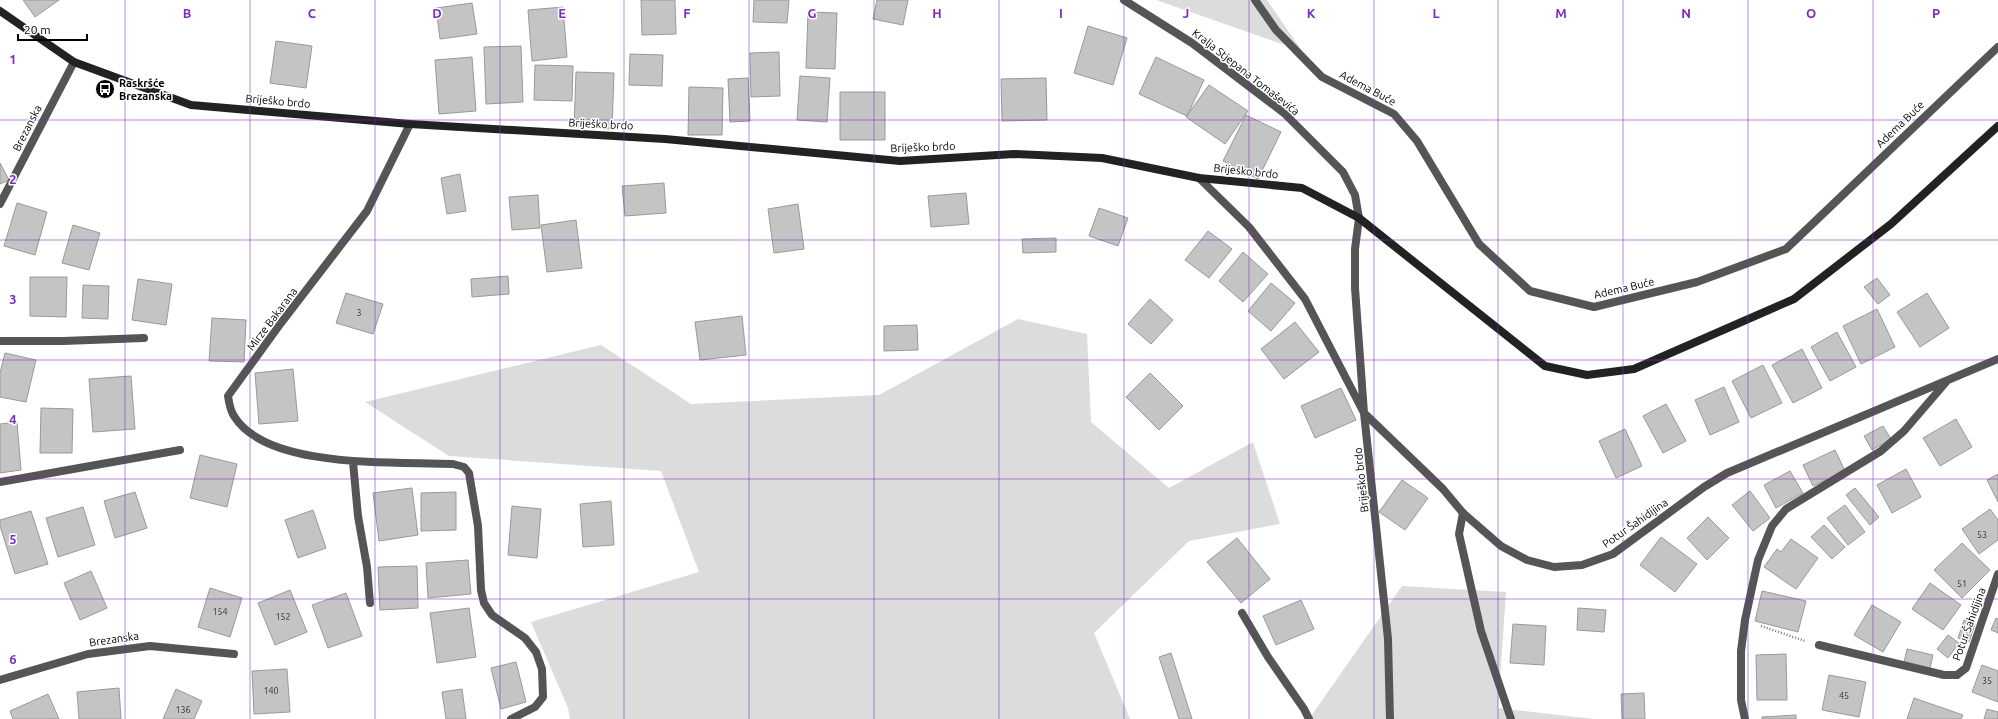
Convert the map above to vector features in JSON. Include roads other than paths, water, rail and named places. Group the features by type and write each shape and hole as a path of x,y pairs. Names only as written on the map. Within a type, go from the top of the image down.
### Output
{"street":[{"name":"Kralja Stjepana Tomaševića","path":"1124,0 1192,43 1284,113 1342,172 1355,195 1359,218"},
{"name":"Adema Buće","path":"1255,0 1276,30 1322,77 1394,114 1417,140 1479,244 1530,291 1594,307 1697,282 1786,249 1998,47"},
{"name":"Briješko brdo","path":"0,11 74,62 191,105 410,124 665,139 900,161 1014,154 1102,158 1199,178 1302,188 1359,218 1354,249 1355,288 1364,413 1388,639 1390,719"},
{"name":"Brezanska","path":"0,204 74,62"},
{"name":"Mirze Bakarana","path":"410,124 367,212 228,396 234,416 249,433 273,446 299,453 353,462 453,464 464,467 469,473 478,526 481,590 484,603 492,614 525,638 536,652 542,669 543,697 535,707 511,719"},
{"path":"1359,218 1545,366 1587,375 1634,369 1794,299 1891,224 1998,126"},
{"path":"1199,178 1249,226 1305,299 1364,413"},
{"path":"0,341 63,341 144,338"},
{"name":"Potur Šahidijina","path":"1364,413 1443,489 1463,513 1501,546 1528,560 1554,567 1582,565 1613,554 1704,487 1727,473 1998,359"},
{"name":"Potur Šahidijina","path":"1744,719 1741,700 1741,651 1745,620 1758,560 1772,526 1786,509 1881,451 1904,431 1948,380"},
{"path":"0,482 180,450"},
{"path":"353,462 358,516 367,568 370,603"},
{"path":"1463,513 1459,534 1481,630 1511,719"},
{"name":"Potur Šahidijina","path":"1819,646 1944,675 1957,675 1966,668 1998,574"},
{"path":"1242,613 1309,719"},
{"name":"Brezanska","path":"0,680 88,654 150,646 234,654"}],"place":[{"name":"Raskršće Brezanska","path":"105,89"}]}
